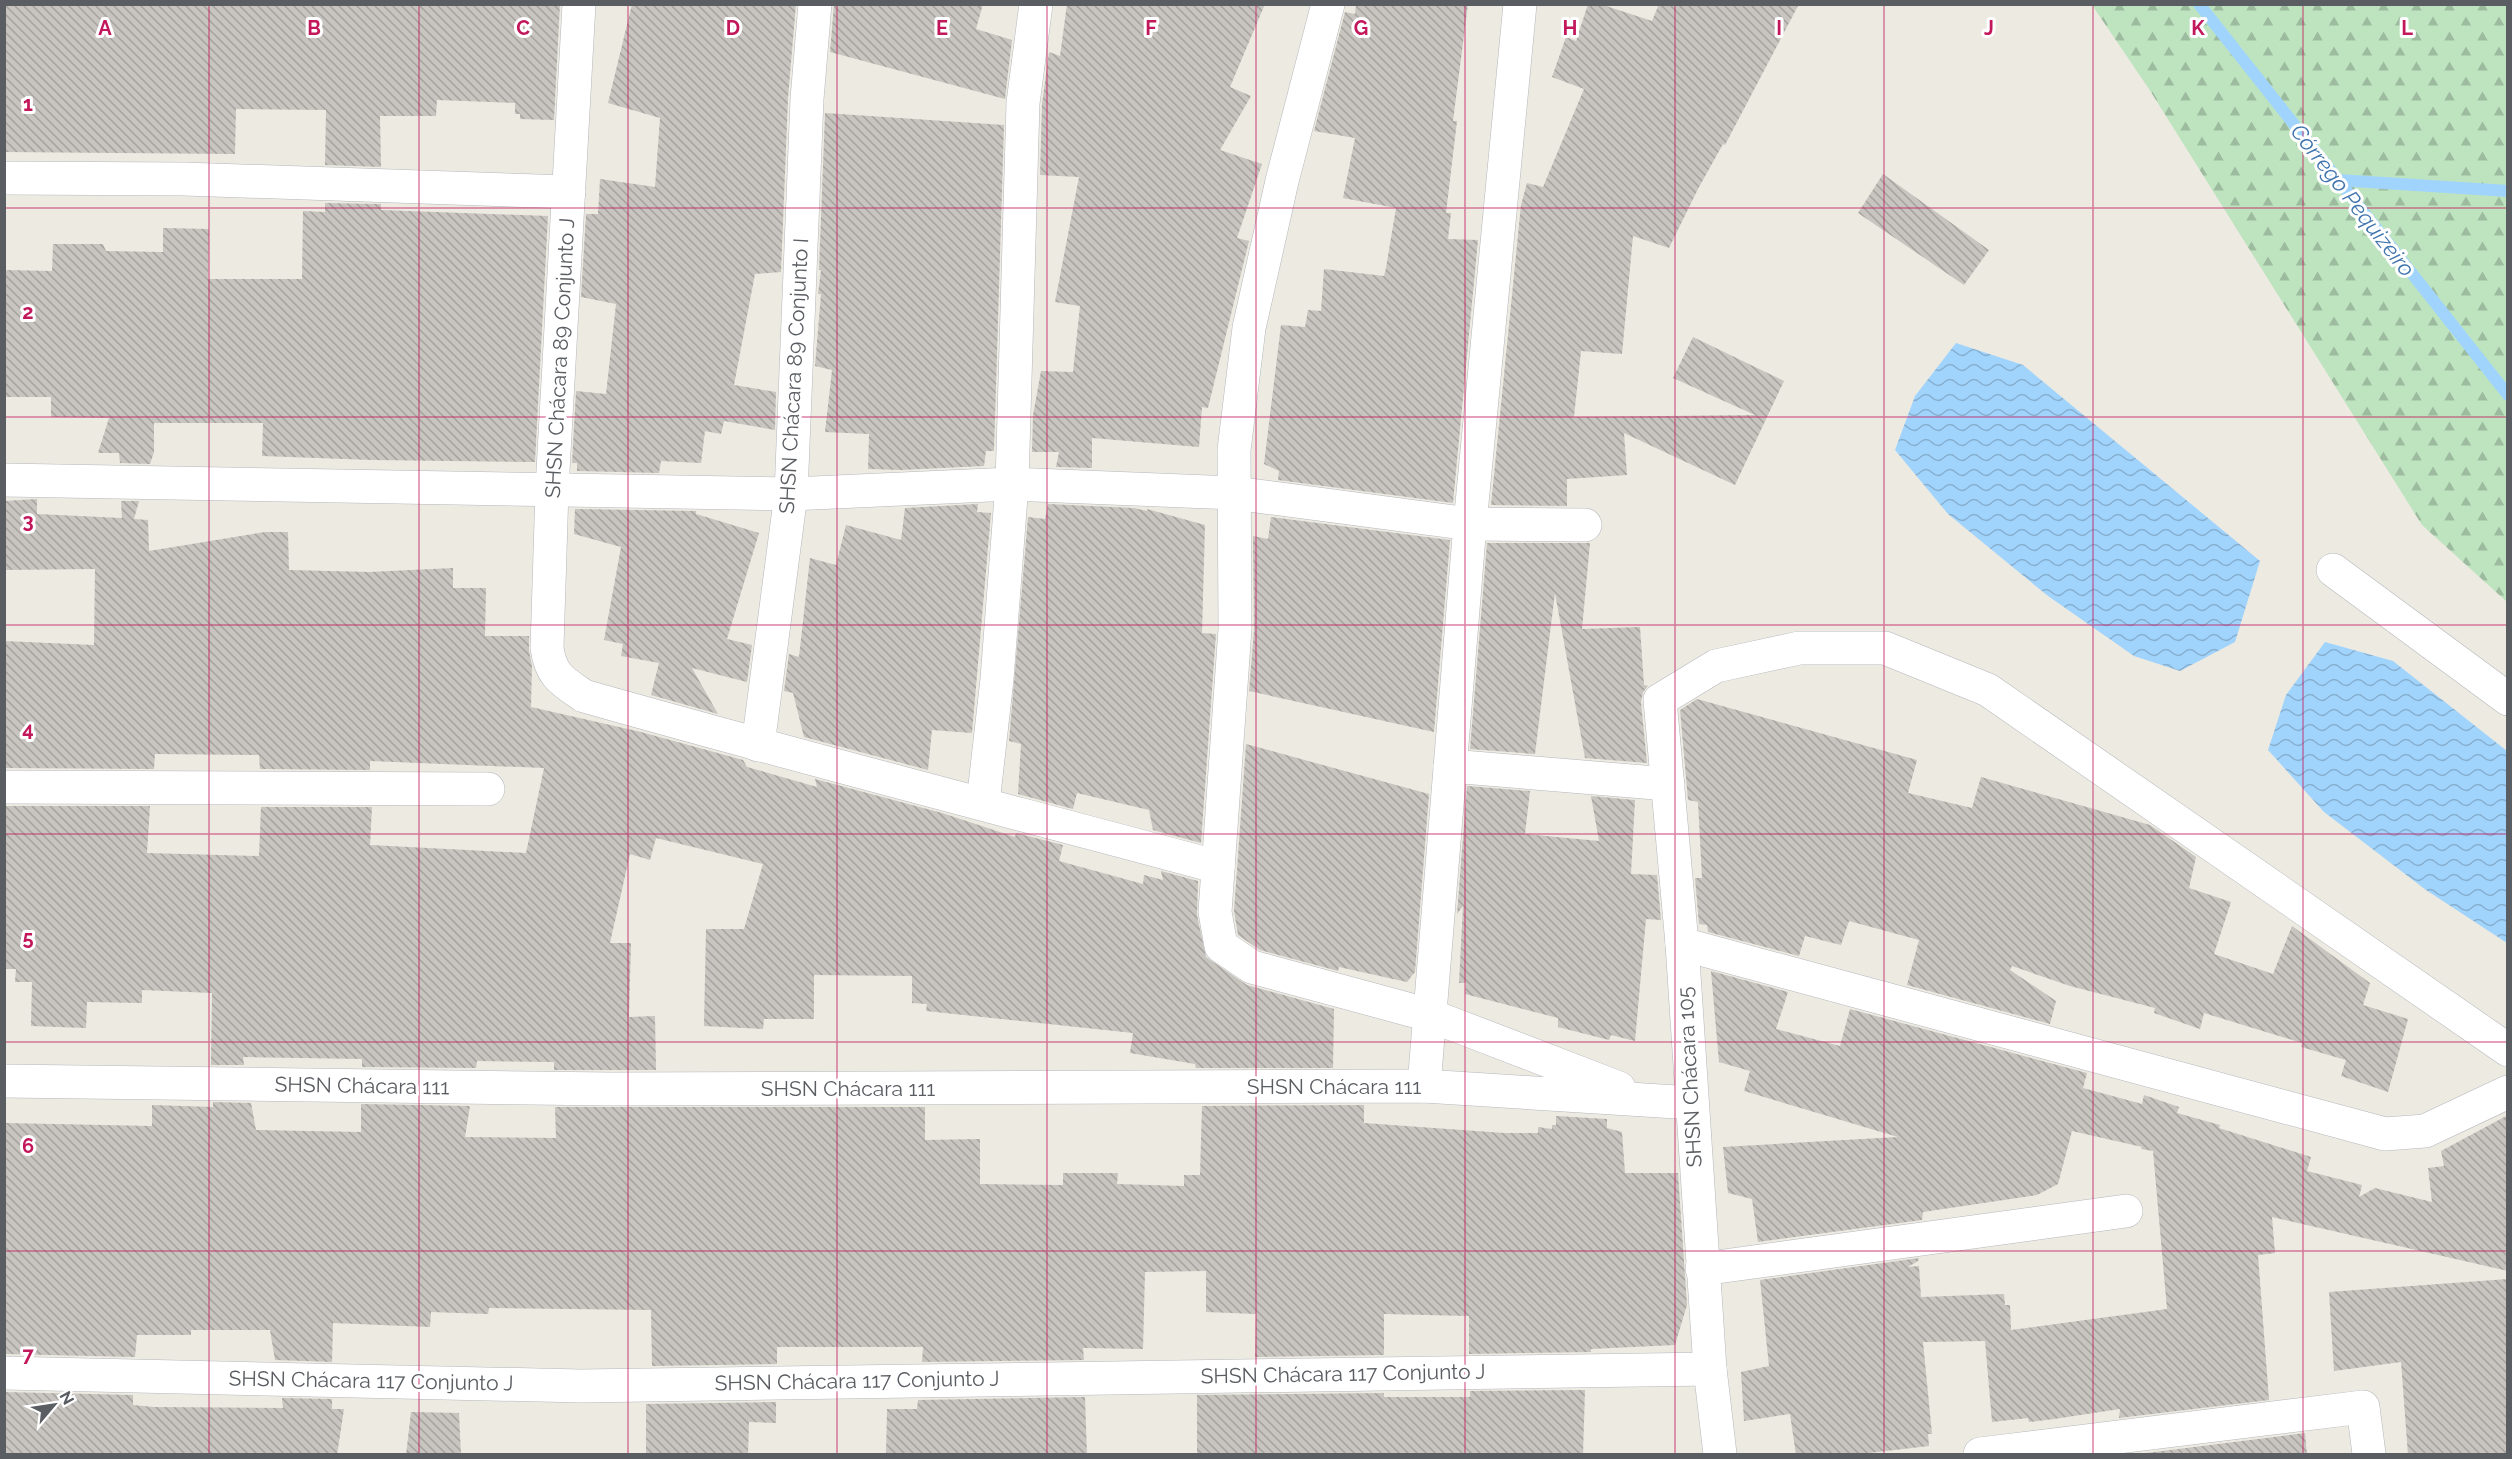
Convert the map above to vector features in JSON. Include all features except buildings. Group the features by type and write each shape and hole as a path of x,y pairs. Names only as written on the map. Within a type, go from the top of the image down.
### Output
{"street":[{"name":"SHSN Chácara 89 Conjunto J","path":"579,4 552,489 549,666 559,679 584,696 758,745"},
{"name":"SHSN Chácara 89 Conjunto I","path":"758,745 791,494 807,99 815,4"},
{"path":"983,804 997,680 1012,484 1023,103 1036,4"},
{"path":"1328,4 1282,181 1249,328 1234,450 1236,587 1233,661 1215,912 1221,946 1252,967 1430,1016 1646,1099"},
{"path":"1424,1086 1470,524 1521,4"},
{"path":"4,178 184,179 569,192"},
{"path":"4,480 791,494 1012,484 1234,493 1470,524 1585,525"},
{"path":"2333,570 2508,699"},
{"name":"SHSN Chácara 105","path":"1720,1455 1702,1269 1682,944 1660,700 1716,666 1800,648 1885,648 1998,697 2508,1050"},
{"path":"758,745 1218,867"},
{"path":"1450,766 1668,784"},
{"path":"4,787 488,789"},
{"path":"1682,944 2385,1134 2426,1131 2508,1092"},
{"name":"SHSN Chácara 111","path":"4,1081 611,1089 1424,1086 1692,1103"},
{"path":"1702,1269 2126,1211"},
{"name":"SHSN Chácara 117 Conjunto J","path":"4,1373 581,1386 1710,1369"},
{"path":"1980,1455 2363,1407 2369,1455"}],"green space":[{"path":"2092,5 2507,5 2507,602 2422,525 2149,89"}],"water":[{"path":"1956,343 2023,365 2260,561 2235,642 2180,671 2134,656 2048,596 1948,514 1895,450 1915,396"},
{"path":"2325,642 2393,661 2507,751 2507,943 2426,890 2324,812 2268,750 2286,695"}],"waterway":[{"name":"Córrego Pequizeiro","path":"2199,4 2508,395"},
{"path":"2338,180 2508,191"}]}
